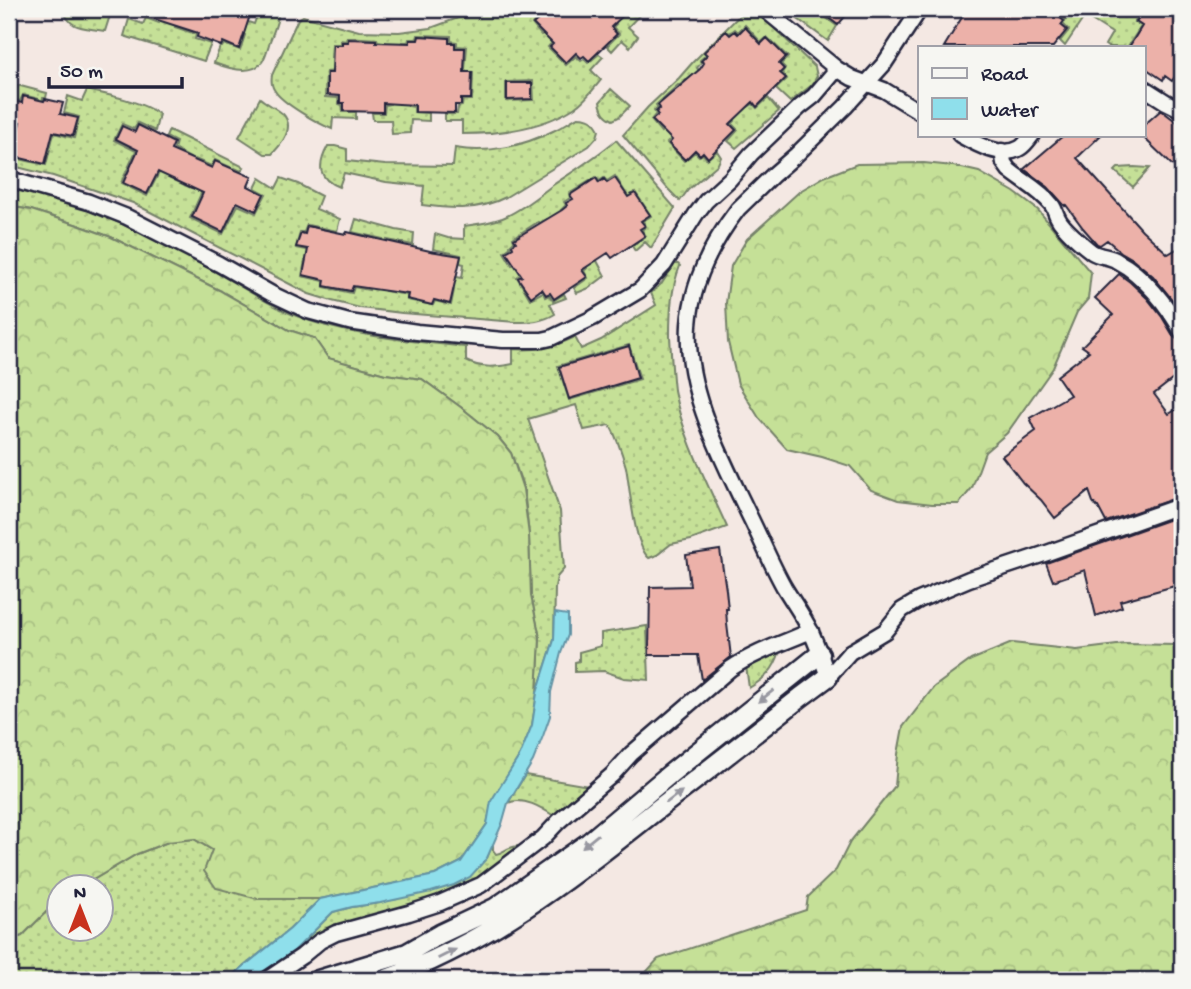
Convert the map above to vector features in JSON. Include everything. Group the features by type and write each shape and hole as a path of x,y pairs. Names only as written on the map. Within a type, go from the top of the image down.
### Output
{"street":[{"path":"764,9 837,69 884,90 918,111"},
{"path":"828,677 811,631 783,584 704,415 692,366 690,314 699,275 707,257 738,209 824,130 866,84 884,64 920,9"},
{"path":"9,180 89,202 127,217 308,311 349,322 406,331 490,339 542,340 593,318 640,290 664,265 706,201 730,179 751,153 814,96 837,69"},
{"path":"1146,89 1182,110"},
{"path":"962,136 979,145 1002,151 1019,149 1031,136"},
{"path":"1002,151 1004,163 1009,170 1051,204 1064,226 1092,251 1114,258 1134,273 1174,317 1182,332"},
{"path":"384,980 441,957 510,919 625,836 828,677 850,652 885,631 902,610 969,579 1182,505"},
{"path":"266,980 320,941 336,933 440,903 481,885 543,838 631,754 730,669 741,661 811,631"},
{"path":"318,980 407,953 495,908 588,843 820,654"}],"green space":[{"path":"63,9 112,9 105,31 74,25"},
{"path":"165,9 200,9 199,12 187,10 185,14 178,12 175,27 196,34 195,39 211,44 204,61 124,36 129,19 143,24 146,18 159,23"},
{"path":"255,9 279,9 262,62 246,70 214,63 220,47 224,44 240,50 245,35 239,32 239,19 254,24 259,10"},
{"path":"482,9 537,9 537,18 532,24 541,35 548,31 555,40 548,47 566,65 576,56 588,63 599,54 603,57 591,70 601,80 578,105 548,121 520,129 476,134 462,134 462,121 445,121 445,114 457,114 463,100 472,100 473,72 455,71 465,69 467,47 457,46 457,42 451,41 451,36 418,35 417,39 402,42 401,62 385,42 377,39 347,37 346,41 340,40 340,44 332,44 331,58 337,60 337,71 326,72 325,97 338,98 343,112 356,112 356,119 333,118 332,129 293,107 279,96 273,87 272,75 298,19 303,16 359,31 399,32 431,28","holes":["533,81 534,100 506,101 506,82"]},
{"path":"621,9 635,9 639,12 645,9 628,27 638,36 630,47 622,40 612,51 607,46 619,34 611,19"},
{"path":"784,9 814,9 837,26 828,41"},
{"path":"1067,9 1129,9 1139,15 1134,22 1150,31 1149,33 1140,28 1128,46 1106,46 1112,33 1085,16 1065,46 1060,41 1069,30 1063,24 1066,20 1061,16"},
{"path":"747,12 758,13 815,67 817,76 812,85 790,102 776,89 787,79 782,73 785,68 781,64 788,57 767,37 754,49 760,41 745,25 738,32 735,29 730,33 726,31 704,52 706,55 697,68 710,83 686,80 678,85 656,105 656,114 651,120 661,132 666,128 674,136 667,143 684,161 695,152 699,156 703,154 707,159 717,151 721,157 718,164 688,190 680,201 623,135 739,16"},
{"path":"9,83 47,93 46,98 43,98 42,105 38,104 39,99 23,95 20,101 9,99"},
{"path":"611,89 630,106 613,120 604,113 600,102"},
{"path":"87,90 133,102 159,114 155,131 138,123 134,129 122,124 114,140 136,151 121,183 147,196 162,167 176,173 174,180 191,188 194,183 204,187 190,218 223,234 238,205 256,213 266,194 255,188 260,178 276,188 281,178 321,196 316,209 340,219 337,231 307,225 304,232 300,232 296,248 323,253 312,262 305,261 302,276 324,281 324,287 352,293 354,287 369,290 371,275 388,276 385,291 407,295 407,300 433,305 435,301 451,305 454,290 448,288 447,275 462,278 464,264 460,263 461,255 433,249 435,234 464,239 464,226 492,221 513,213 616,140 675,208 651,248 645,242 635,251 632,246 646,236 642,230 646,226 643,221 651,216 635,192 620,202 619,200 627,195 615,176 607,181 604,178 599,181 596,177 569,194 570,198 564,202 566,205 561,210 571,225 547,219 513,238 511,247 504,252 512,265 519,263 525,271 517,277 530,299 543,292 545,297 549,295 553,301 564,294 566,298 550,304 555,314 546,319 516,322 360,308 309,294 133,203 53,176 9,165 9,121 17,123 10,157 46,165 54,133 74,138 79,117 64,113 68,96 82,101"},
{"path":"390,97 408,98 408,106 414,107 414,112 429,113 429,121 411,120 410,133 392,134 391,120 373,120 372,113 384,113 385,105 390,104"},
{"path":"260,98 283,114 288,124 283,140 272,154 265,154 239,137"},
{"path":"768,98 779,111 736,148 728,141 738,130 732,124 735,121 730,115 743,102 748,107 753,104 757,108"},
{"path":"578,117 591,120 599,130 589,146 506,197 486,205 454,208 422,205 424,186 386,182 344,173 339,187 327,180 321,171 328,146 347,149 347,161 385,165 453,166 455,148 480,150 518,145"},
{"path":"169,130 244,167 241,171 235,168 232,174 230,167 215,160 211,166 195,159 191,166 187,164 190,158 174,149 176,142 166,137"},
{"path":"924,163 979,172 1014,192 1038,210 1091,273 1088,299 1077,312 1053,368 1007,433 985,452 972,488 959,504 898,500 871,490 850,466 787,449 759,418 738,384 728,342 726,303 731,266 747,239 800,191 824,177 857,164"},
{"path":"1118,168 1150,168 1133,187 1115,171"},
{"path":"9,188 76,206 149,237 294,315 357,333 466,347 466,361 483,366 513,364 513,349 545,348 575,337 581,349 601,340 656,305 651,293 675,264 678,264 680,266 670,318 674,390 689,442 727,527 671,544 649,558 640,542 633,516 626,467 610,425 584,430 576,405 528,419 560,511 564,569 557,577 555,587 554,640 537,693 540,638 531,596 524,489 511,453 498,437 422,379 385,374 328,358 314,338 289,330 219,290 111,237 31,210 9,206","holes":["629,345 640,379 569,400 558,366"]},
{"path":"9,206 31,210 111,237 219,290 289,330 314,338 328,358 385,374 422,379 498,437 511,453 523,489 529,535 531,596 540,638 532,725 520,755 492,801 487,824 461,862 435,875 320,899 258,899 216,888 204,871 212,850 194,839 168,842 137,854 103,874 46,874 46,912 22,936 9,940"},
{"path":"356,219 414,233 413,245 387,240 385,247 381,247 383,239 352,232"},
{"path":"594,255 605,276 577,293 574,288 588,278 583,261"},
{"path":"647,626 649,680 624,678 604,671 575,672 579,652 601,646 601,633"},
{"path":"1012,643 1077,650 1125,644 1176,645 1182,648 1182,980 639,980 658,959 806,910 808,897 836,870 850,842 895,786 903,727 934,687 971,660"},
{"path":"780,651 769,673 749,688 746,666"},
{"path":"525,775 589,786 554,816 526,802 508,803"},
{"path":"194,839 212,850 258,899 320,899 290,929 229,980 9,980 9,940 22,936 46,912 46,944 116,944 116,874 103,874 137,854 168,842"},
{"path":"493,843 496,854 520,846 484,876 470,883 388,914 333,927 316,936 279,964 333,912 380,903 487,858"}],"water":[{"path":"555,613 568,615 568,635 551,692 550,716 533,761 508,803 487,858 470,877 454,885 333,912 279,964 253,980 229,980 290,929 320,899 435,875 461,862 487,824 491,801 520,755 532,725 537,693 554,640"}],"building":[{"path":"133,9 181,9 200,13 201,9 252,9 239,49 223,42 221,46 197,37 198,33 133,12"},
{"path":"544,9 630,9 611,27 617,34 589,61 576,53 566,63 550,47 553,44 533,24"},
{"path":"817,9 851,9 838,25"},
{"path":"967,9 1065,9 1059,17 1064,21 1061,25 1067,30 1054,46 945,46"},
{"path":"1144,9 1182,9 1182,83 1165,76 1163,80 1146,68 1146,46 1130,46 1142,26 1136,22"},
{"path":"745,27 761,44 767,38 786,57 779,64 784,69 780,73 786,78 757,107 753,102 730,124 736,130 708,158 703,152 700,155 695,150 685,160 669,144 672,140 652,120 658,115 658,105 700,69 704,63 701,61 707,55 704,52 726,31 730,35 735,31 738,34"},
{"path":"419,36 449,38 449,43 455,43 455,48 465,48 464,72 472,72 471,99 461,99 461,105 455,105 455,113 415,112 415,105 383,103 383,112 344,111 340,96 327,95 327,73 332,73 333,45 342,45 342,42 348,42 348,39 410,43 410,40 418,40"},
{"path":"507,83 532,83 532,99 507,100"},
{"path":"23,96 63,103 60,114 78,118 73,136 53,132 45,164 12,156 20,122 9,120 9,100 22,103"},
{"path":"1161,110 1182,126 1182,162 1175,168 1144,138 1146,123"},
{"path":"138,125 174,143 171,150 212,168 215,161 252,177 248,186 264,194 256,211 237,202 223,232 192,217 203,193 158,172 147,194 123,183 138,150 116,139 122,126 135,132"},
{"path":"1063,136 1100,136 1077,158 1142,230 1168,254 1182,246 1182,296 1174,302 1153,276 1133,259 1107,240 1097,244 1066,205 1024,169"},
{"path":"596,178 599,183 604,179 607,183 615,178 628,197 635,193 650,215 641,221 645,226 640,229 645,236 612,258 608,253 582,270 587,277 554,299 542,289 531,297 518,278 522,276 506,252 513,248 512,245 516,242 514,239 562,210 567,206 566,203 573,199 570,195"},
{"path":"307,226 461,256 450,304 434,300 432,305 407,299 408,294 353,286 351,291 324,286 325,280 303,275 308,249 296,247"},
{"path":"1119,274 1147,298 1174,337 1182,343 1182,372 1154,394 1169,414 1182,406 1182,444 1179,446 1182,452 1182,496 1106,522 1089,491 1055,518 1002,456 1036,431 1030,418 1070,395 1057,376 1089,351 1082,346 1113,315 1095,298"},
{"path":"629,346 638,378 569,399 559,367"},
{"path":"1182,515 1182,584 1120,601 1122,607 1096,616 1085,570 1053,581 1046,563"},
{"path":"720,550 731,657 702,680 698,655 649,655 650,587 690,586 686,555"}]}
